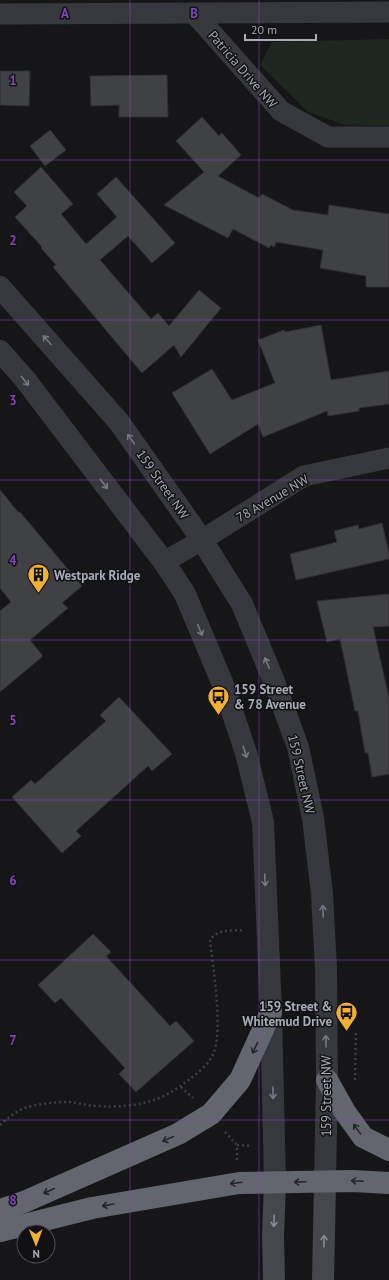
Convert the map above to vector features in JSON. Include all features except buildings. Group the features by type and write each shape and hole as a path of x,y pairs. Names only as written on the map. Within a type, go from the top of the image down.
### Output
{"highway":[{"path":"0,1210 30,1199 178,1134 211,1114 240,1080 271,1012"},
{"path":"326,1080 345,1112 363,1137 389,1150"},
{"path":"0,1231 100,1206 239,1183 325,1181 389,1183"}],"main road":[{"name":"159 Street NW","path":"323,1280 325,1181"},
{"path":"274,1280 273,1236 275,1182"}],"street":[{"name":"Patricia Drive NW","path":"0,14 389,12"},
{"name":"Patricia Drive NW","path":"194,13 281,111 328,137 389,137"},
{"name":"159 Street NW","path":"0,287 119,422 202,540 242,604 271,674 298,747 312,818 322,894 326,969 325,1181"},
{"path":"0,351 24,378 164,562 185,594 224,687 246,754 263,822 271,1012 275,1182"},
{"name":"78 Avenue NW","path":"164,562 304,476 389,458"}],"path":[{"path":"0,1125 21,1110 43,1104 68,1102 93,1106 117,1107 138,1105 158,1100 181,1087 198,1074 214,1052 217,1019 210,940 215,934 222,931 268,929"}],"shaded area":[{"path":"389,39 389,126 345,125 308,112 260,65 272,42"}],"place":[{"name":"Westpark Ridge","path":"38,594"},
{"name":"159 Street & 78 Avenue","path":"218,716"},
{"name":"159 Street & Whitemud Drive","path":"347,1032"}]}
